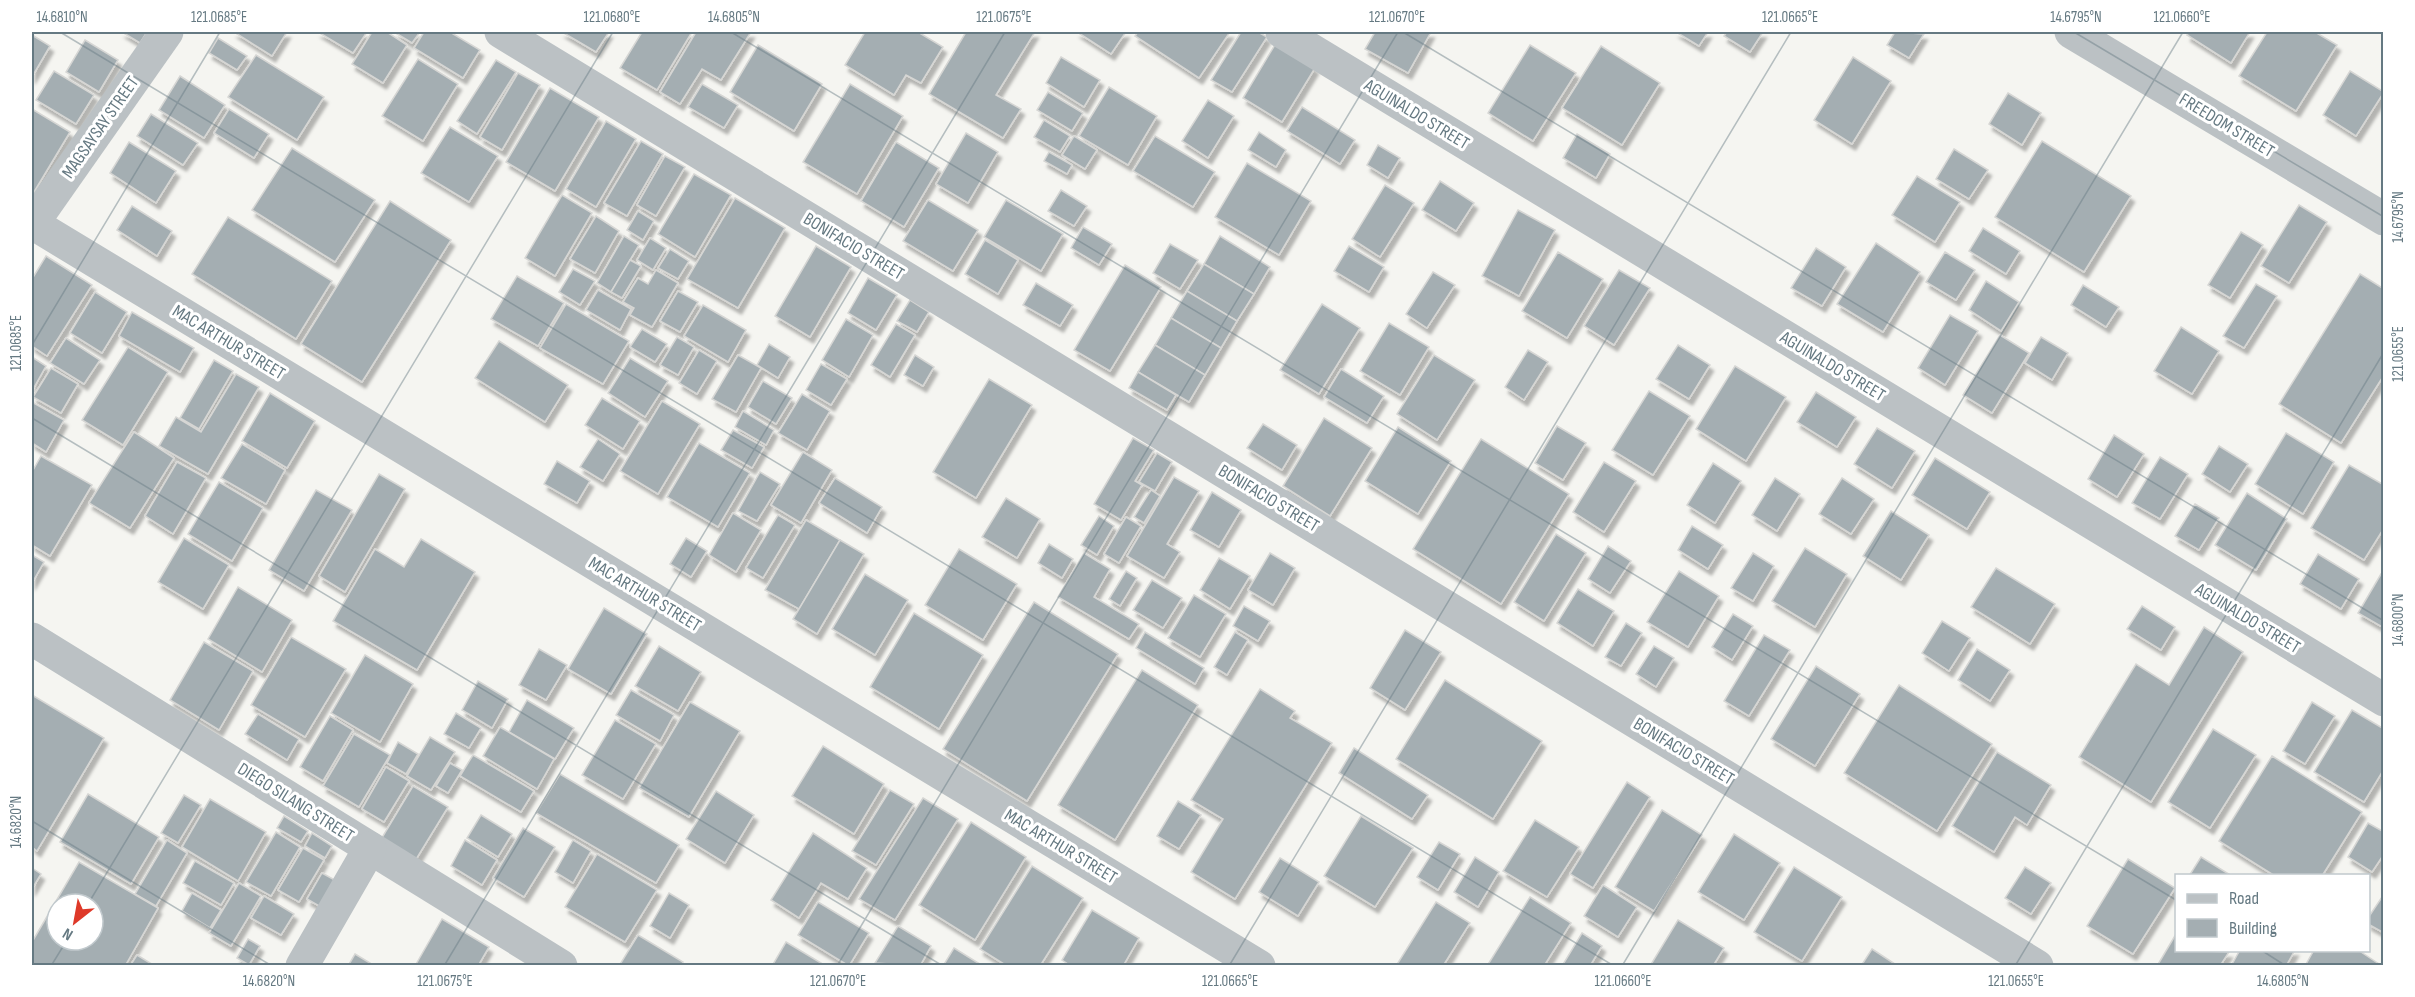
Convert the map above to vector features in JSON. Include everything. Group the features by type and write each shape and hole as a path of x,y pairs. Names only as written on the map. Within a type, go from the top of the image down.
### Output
{"street":[{"name":"MAGSAYSAY STREET","path":"32,223 167,32"},
{"name":"BONIFACIO STREET","path":"501,32 2037,966"},
{"name":"AGUINALDO STREET","path":"1282,32 2384,700"},
{"name":"FREEDOM STREET","path":"2071,32 2384,219"},
{"name":"MAC ARTHUR STREET","path":"32,223 1259,966"},
{"name":"DIEGO SILANG STREET","path":"32,639 561,966"},
{"path":"302,966 370,848"}],"building":[{"path":"122,32 147,32 140,43"},
{"path":"234,32 287,32 272,56"},
{"path":"318,32 367,32 353,53"},
{"path":"372,32 387,32 407,45 383,83 352,64"},
{"path":"394,32 420,32 412,43"},
{"path":"424,32 450,32 480,50 463,78 414,48"},
{"path":"562,32 609,32 596,52"},
{"path":"642,32 692,32 657,90 620,68"},
{"path":"696,32 751,32 721,80 702,69 680,104 660,92"},
{"path":"865,32 918,32 943,47 921,83 906,75 894,95 845,65"},
{"path":"966,32 1035,32 996,95 1021,109 1003,138 929,94"},
{"path":"1077,32 1126,32 1111,54"},
{"path":"1138,32 1230,32 1199,78 1135,36"},
{"path":"1241,32 1258,32 1267,37 1232,92 1211,80"},
{"path":"1375,32 1431,32 1408,73 1365,49"},
{"path":"1676,32 1708,32 1699,46"},
{"path":"1727,32 1763,32 1750,52 1724,36"},
{"path":"1895,32 1924,34 1909,58 1887,45"},
{"path":"2189,32 2250,32 2231,63 2187,35"},
{"path":"2267,32 2315,32 2337,45 2296,111 2239,76"},
{"path":"32,35 50,46 32,77"},
{"path":"218,38 247,56 237,70 209,53"},
{"path":"85,40 118,60 99,92 66,72"},
{"path":"1276,43 1315,68 1282,122 1243,98"},
{"path":"758,45 822,84 794,131 730,92"},
{"path":"1530,45 1576,73 1533,141 1488,113"},
{"path":"1601,46 1660,83 1622,145 1562,108"},
{"path":"256,55 324,97 297,140 228,97"},
{"path":"1061,57 1100,80 1084,107 1046,83"},
{"path":"1853,57 1891,81 1852,144 1814,120"},
{"path":"418,59 458,84 423,141 382,116"},
{"path":"496,60 516,72 477,134 457,121"},
{"path":"54,71 94,95 76,124 36,100"},
{"path":"2350,71 2384,92 2356,136 2323,115"},
{"path":"518,73 540,85 502,150 480,137"},
{"path":"180,76 225,105 204,138 159,110"},
{"path":"702,84 738,105 724,128 688,107"},
{"path":"850,84 903,116 857,194 803,162"},
{"path":"1109,87 1157,116 1128,165 1079,136"},
{"path":"550,88 599,117 555,191 506,162"},
{"path":"1048,92 1083,113 1072,131 1037,110"},
{"path":"2008,93 2041,113 2022,145 1989,124"},
{"path":"1208,100 1234,116 1208,158 1182,141"},
{"path":"1302,107 1355,140 1340,164 1287,131"},
{"path":"32,109 70,132 34,192 32,191"},
{"path":"229,109 269,134 254,158 214,133"},
{"path":"151,114 198,143 183,165 137,136"},
{"path":"1044,120 1070,136 1060,152 1034,137"},
{"path":"606,121 636,139 596,207 566,189"},
{"path":"450,127 498,156 469,202 421,173"},
{"path":"1259,132 1286,150 1276,167 1248,150"},
{"path":"966,133 998,152 968,203 936,184"},
{"path":"1577,134 1610,154 1596,178 1563,158"},
{"path":"1074,136 1097,150 1085,169 1062,155"},
{"path":"1155,136 1215,172 1193,207 1133,171"},
{"path":"641,141 663,154 627,216 604,203"},
{"path":"2042,141 2131,196 2084,272 1995,217"},
{"path":"129,142 176,171 156,203 110,173"},
{"path":"896,142 939,168 904,227 861,201"},
{"path":"1378,145 1400,158 1388,178 1367,165"},
{"path":"292,148 375,200 335,262 252,210"},
{"path":"1954,149 1988,170 1969,199 1936,179"},
{"path":"1049,152 1072,165 1067,174 1044,161"},
{"path":"665,156 685,167 656,216 637,205"},
{"path":"1247,163 1311,201 1279,255 1215,217"},
{"path":"694,174 731,195 695,257 658,234"},
{"path":"1917,176 1960,202 1935,242 1892,215"},
{"path":"1440,181 1474,203 1456,231 1422,210"},
{"path":"1385,185 1414,203 1380,257 1352,239"},
{"path":"1061,190 1087,206 1074,226 1048,211"},
{"path":"562,195 592,213 555,276 525,258"},
{"path":"735,198 785,228 738,308 687,279"},
{"path":"928,200 978,230 953,271 903,241"},
{"path":"1006,200 1063,234 1041,271 984,237"},
{"path":"390,201 451,240 362,382 301,344"},
{"path":"2299,205 2327,222 2289,283 2261,266"},
{"path":"132,206 172,231 157,256 117,230"},
{"path":"1518,210 1555,230 1519,296 1482,276"},
{"path":"638,211 654,221 643,240 627,230"},
{"path":"596,216 619,231 595,273 570,259"},
{"path":"228,217 332,281 296,339 192,274"},
{"path":"1083,227 1112,244 1099,265 1071,248"},
{"path":"1983,228 2020,251 2006,274 1969,251"},
{"path":"2241,232 2263,245 2230,298 2208,285"},
{"path":"624,236 639,245 611,292 597,283"},
{"path":"1220,236 1270,267 1254,294 1204,264"},
{"path":"650,238 666,248 653,270 637,260"},
{"path":"985,240 1018,260 998,294 965,274"},
{"path":"1876,243 1920,272 1883,332 1837,304"},
{"path":"1170,244 1198,260 1180,289 1153,273"},
{"path":"816,246 851,267 810,337 775,316"},
{"path":"1349,246 1384,267 1369,292 1334,271"},
{"path":"1816,248 1846,267 1822,306 1791,288"},
{"path":"670,249 689,261 678,279 658,268"},
{"path":"1558,252 1603,279 1567,338 1522,311"},
{"path":"1945,252 1975,270 1956,300 1926,282"},
{"path":"46,256 92,285 47,356 32,346 32,279"},
{"path":"630,260 641,266 622,298 611,292"},
{"path":"1204,264 1254,294 1237,321 1187,291"},
{"path":"1125,265 1161,287 1110,371 1074,350"},
{"path":"573,269 595,281 580,305 559,292"},
{"path":"656,270 678,283 652,327 630,315 634,308 623,302 638,278 648,284"},
{"path":"1619,270 1650,288 1614,345 1584,326"},
{"path":"1433,272 1455,285 1427,328 1406,314"},
{"path":"2360,274 2384,289 2384,375 2341,443 2279,404"},
{"path":"517,276 564,303 538,346 491,319"},
{"path":"868,278 897,295 876,330 848,313"},
{"path":"1986,281 2019,302 2001,331 1969,310"},
{"path":"1036,283 1073,305 1060,326 1023,305"},
{"path":"2256,284 2277,296 2244,348 2223,336"},
{"path":"2083,285 2119,307 2106,327 2071,305"},
{"path":"598,290 631,309 620,330 586,310"},
{"path":"678,291 698,302 680,332 660,321"},
{"path":"1187,291 1237,321 1221,348 1171,318"},
{"path":"95,292 127,312 102,353 70,333"},
{"path":"910,300 929,312 917,332 897,321"},
{"path":"566,304 629,341 603,384 540,348"},
{"path":"1322,304 1360,328 1319,394 1280,370"},
{"path":"703,305 746,330 728,362 684,336"},
{"path":"132,312 194,348 180,372 119,336"},
{"path":"1950,315 1978,331 1945,385 1918,368"},
{"path":"1171,318 1221,348 1205,375 1155,345"},
{"path":"846,319 873,335 849,377 822,360"},
{"path":"1389,323 1429,347 1400,395 1360,371"},
{"path":"896,324 915,335 890,377 871,365"},
{"path":"2181,327 2219,351 2192,394 2154,371"},
{"path":"642,329 667,344 655,362 630,347"},
{"path":"2000,335 2029,353 1992,413 1963,395"},
{"path":"677,337 694,347 678,375 660,365"},
{"path":"2041,337 2068,353 2052,380 2025,363"},
{"path":"66,338 100,360 84,384 50,363"},
{"path":"499,341 568,385 545,422 475,378"},
{"path":"769,344 790,357 778,378 757,365"},
{"path":"1155,345 1205,375 1189,402 1138,372"},
{"path":"1678,345 1710,365 1689,399 1656,379"},
{"path":"128,347 168,372 123,445 82,420"},
{"path":"699,350 717,361 697,394 679,383"},
{"path":"1528,350 1548,362 1524,400 1505,387"},
{"path":"738,355 761,368 736,412 712,399"},
{"path":"915,355 934,367 923,386 904,375"},
{"path":"1434,355 1475,380 1437,440 1397,414"},
{"path":"32,357 46,366 32,391"},
{"path":"630,358 668,381 645,417 608,393"},
{"path":"214,360 233,371 199,429 180,418"},
{"path":"821,364 847,379 831,405 806,390"},
{"path":"1735,366 1786,397 1746,461 1696,429"},
{"path":"51,368 78,384 61,413 33,397"},
{"path":"1341,369 1384,396 1367,423 1324,397"},
{"path":"1138,372 1176,395 1167,410 1129,388"},
{"path":"236,374 259,387 208,474 159,446 176,417 201,432"},
{"path":"989,379 1032,405 976,498 933,472"},
{"path":"763,381 792,398 776,424 748,407"},
{"path":"1649,391 1690,416 1653,475 1612,450"},
{"path":"1816,392 1856,417 1837,447 1797,422"},
{"path":"270,393 315,421 287,468 242,441"},
{"path":"802,394 830,411 807,450 778,433"},
{"path":"602,398 640,421 623,449 585,425"},
{"path":"662,401 700,424 658,494 620,471"},
{"path":"32,402 64,420 46,452 32,443"},
{"path":"743,411 774,430 766,445 735,427"},
{"path":"1324,418 1372,448 1330,516 1283,486"},
{"path":"1263,424 1297,445 1282,470 1247,448"},
{"path":"1557,426 1586,443 1563,480 1535,463"},
{"path":"1398,427 1451,461 1418,514 1365,481"},
{"path":"1877,428 1915,451 1892,488 1854,464"},
{"path":"733,430 764,447 752,468 721,450"},
{"path":"134,432 174,458 130,528 89,503"},
{"path":"2286,433 2334,462 2303,514 2255,484"},
{"path":"2114,435 2144,454 2117,497 2088,479"},
{"path":"1133,438 1154,450 1135,481 1142,485 1121,520 1094,504"},
{"path":"598,439 620,454 603,481 580,467"},
{"path":"1481,439 1569,494 1501,604 1413,549"},
{"path":"699,443 750,473 718,527 667,497"},
{"path":"242,444 285,470 266,504 221,478"},
{"path":"2219,446 2248,464 2230,492 2202,474"},
{"path":"803,452 832,470 801,523 771,505"},
{"path":"1157,453 1172,462 1155,491 1139,482"},
{"path":"41,456 92,485 50,556 32,545 32,472"},
{"path":"2160,457 2188,474 2160,519 2132,503"},
{"path":"1935,458 1990,492 1967,529 1912,495"},
{"path":"557,461 590,481 577,503 544,484"},
{"path":"177,462 206,478 173,534 145,516"},
{"path":"1604,462 1636,481 1604,532 1573,512"},
{"path":"1713,463 1741,481 1715,523 1687,505"},
{"path":"2349,465 2384,485 2384,528 2364,560 2311,528"},
{"path":"760,472 780,484 757,521 738,511"},
{"path":"379,474 405,489 345,592 319,576"},
{"path":"1174,477 1199,491 1167,544 1180,552 1164,578 1127,556"},
{"path":"835,478 882,507 867,533 819,503"},
{"path":"1775,478 1800,494 1777,531 1752,515"},
{"path":"1842,478 1874,499 1851,534 1819,514"},
{"path":"219,482 263,508 232,561 188,534"},
{"path":"316,490 352,510 304,591 269,570"},
{"path":"1151,490 1160,496 1144,523 1134,517"},
{"path":"1212,492 1241,510 1219,547 1190,530"},
{"path":"2247,493 2287,519 2256,570 2215,545"},
{"path":"1006,498 1040,519 1017,558 982,537"},
{"path":"2195,504 2219,518 2199,550 2175,536"},
{"path":"1891,511 1929,535 1901,580 1863,556"},
{"path":"733,513 761,530 736,572 709,555"},
{"path":"778,515 795,525 763,578 746,568"},
{"path":"1099,516 1114,526 1097,555 1081,545"},
{"path":"1126,517 1141,526 1119,563 1104,554"},
{"path":"806,520 840,540 799,609 765,590"},
{"path":"1692,526 1723,545 1708,569 1678,550"},
{"path":"1556,534 1586,553 1544,621 1514,602"},
{"path":"184,538 229,565 203,609 158,582"},
{"path":"686,538 707,551 691,577 670,564"},
{"path":"421,539 475,572 417,670 333,621 375,549 404,567"},
{"path":"840,540 864,554 817,634 793,619"},
{"path":"1049,544 1073,559 1062,578 1038,563"},
{"path":"1608,546 1631,561 1610,593 1588,579"},
{"path":"1805,548 1847,574 1815,627 1772,601"},
{"path":"959,549 1017,584 983,640 925,605"},
{"path":"1084,553 1110,569 1094,597 1139,624 1129,639 1058,597"},
{"path":"1270,553 1295,568 1273,605 1248,590"},
{"path":"1753,553 1774,566 1753,601 1731,588"},
{"path":"2318,554 2359,579 2341,609 2300,584"},
{"path":"32,555 44,562 32,583"},
{"path":"1219,558 1250,576 1230,609 1200,590"},
{"path":"1996,568 2055,604 2030,644 1971,607"},
{"path":"1126,571 1137,578 1120,606 1109,599"},
{"path":"1679,571 1719,596 1688,647 1647,622"},
{"path":"865,574 908,600 875,655 832,629"},
{"path":"2381,574 2384,575 2384,628 2358,613"},
{"path":"1152,580 1182,598 1163,628 1133,610"},
{"path":"238,587 292,620 262,672 208,639"},
{"path":"1578,589 1614,611 1593,646 1557,623"},
{"path":"1194,595 1226,614 1200,657 1168,638"},
{"path":"1034,602 1118,654 1027,801 943,749"},
{"path":"1244,606 1270,621 1258,641 1233,626"},
{"path":"2142,606 2175,627 2161,650 2127,629"},
{"path":"604,608 647,634 611,694 568,669"},
{"path":"914,613 983,655 939,729 870,687"},
{"path":"1733,614 1753,626 1732,660 1712,647"},
{"path":"1942,621 1970,638 1949,671 1922,653"},
{"path":"1626,623 1642,633 1621,666 1605,657"},
{"path":"2204,627 2243,652 2151,802 2079,757 2136,664 2169,685"},
{"path":"1405,630 1441,652 1405,710 1370,688"},
{"path":"1145,632 1204,668 1195,684 1136,648"},
{"path":"1235,632 1248,640 1227,675 1214,667"},
{"path":"1764,635 1790,650 1749,716 1724,701"},
{"path":"291,637 346,669 305,737 251,705"},
{"path":"204,642 253,671 219,730 170,700"},
{"path":"659,646 701,672 678,711 635,686"},
{"path":"1654,646 1674,658 1656,687 1636,674"},
{"path":"539,649 567,665 546,700 519,685"},
{"path":"1977,649 2010,670 1990,701 1958,680"},
{"path":"365,655 413,684 380,742 331,713"},
{"path":"1816,666 1860,694 1815,766 1771,739"},
{"path":"1142,670 1198,705 1115,840 1058,805"},
{"path":"1445,680 1542,741 1493,819 1396,759"},
{"path":"478,681 508,699 492,728 462,710"},
{"path":"1899,685 1992,744 1937,831 1844,773"},
{"path":"1260,689 1295,711 1290,718 1332,743 1235,899 1191,872 1223,819 1191,800"},
{"path":"631,690 674,715 660,741 616,715"},
{"path":"32,695 104,738 37,851 32,847"},
{"path":"527,700 574,728 555,759 509,732"},
{"path":"690,702 740,731 689,817 639,788"},
{"path":"2312,702 2335,716 2305,764 2283,751"},
{"path":"2352,710 2384,729 2384,769 2364,802 2314,772"},
{"path":"456,713 481,728 469,748 444,734"},
{"path":"258,714 299,739 287,760 245,734"},
{"path":"330,716 353,730 323,781 300,767"},
{"path":"615,720 656,744 623,799 582,775"},
{"path":"500,727 554,759 537,789 483,756"},
{"path":"2213,729 2256,755 2210,828 2168,802"},
{"path":"354,734 390,755 359,807 323,786"},
{"path":"430,737 455,752 431,790 407,776"},
{"path":"398,742 418,754 406,774 387,763"},
{"path":"823,746 884,784 854,834 792,796"},
{"path":"1354,748 1428,795 1412,819 1339,773"},
{"path":"1997,752 2051,785 2027,825 2015,817 1994,852 1952,826"},
{"path":"473,755 534,791 521,812 460,776"},
{"path":"2272,756 2362,812 2323,874 2272,874 2219,841"},
{"path":"450,763 462,770 448,793 436,786"},
{"path":"386,767 409,781 384,822 362,809"},
{"path":"560,774 679,845 656,883 536,813"},
{"path":"1627,782 1650,797 1593,888 1570,874"},
{"path":"413,786 448,807 415,861 380,841"},
{"path":"890,790 914,804 876,865 852,851"},
{"path":"716,791 754,815 725,863 686,839"},
{"path":"88,794 159,837 131,884 60,842"},
{"path":"184,795 201,805 178,843 161,833"},
{"path":"923,798 958,819 895,920 859,899"},
{"path":"210,799 266,832 238,881 182,847"},
{"path":"1178,801 1201,815 1179,849 1157,836"},
{"path":"1662,810 1702,835 1654,911 1615,887"},
{"path":"481,815 512,834 498,857 467,838"},
{"path":"284,816 308,831 301,842 277,828"},
{"path":"1361,816 1413,848 1375,907 1324,876"},
{"path":"1535,820 1579,847 1547,897 1503,871"},
{"path":"971,822 1026,857 975,940 919,905"},
{"path":"2368,823 2384,832 2384,854 2372,872 2348,857"},
{"path":"523,828 555,847 524,897 493,878"},
{"path":"276,832 300,847 271,896 246,882"},
{"path":"312,833 332,846 325,858 305,846"},
{"path":"813,833 867,868 848,899 821,883 799,918 771,900"},
{"path":"1734,834 1780,863 1744,920 1698,892"},
{"path":"167,840 187,853 156,906 135,894"},
{"path":"465,840 497,860 482,885 451,866"},
{"path":"573,840 591,851 573,883 555,872"},
{"path":"1439,842 1460,854 1438,890 1417,877"},
{"path":"303,848 324,860 299,902 278,890"},
{"path":"597,854 657,890 625,942 565,907"},
{"path":"1475,857 1499,872 1478,907 1454,892"},
{"path":"2201,857 2229,874 2190,874"},
{"path":"1280,858 1319,882 1298,916 1259,892"},
{"path":"2128,859 2175,888 2133,954 2087,926"},
{"path":"195,861 234,883 221,905 183,883"},
{"path":"79,862 158,908 125,966 32,966 32,942 45,920 45,952 105,952 105,892 61,892"},
{"path":"1032,866 1083,898 1040,966 1007,966 980,949"},
{"path":"1794,867 1842,897 1802,961 1754,932"},
{"path":"2025,867 2051,883 2031,914 2005,898"},
{"path":"32,868 41,874 32,889"},
{"path":"322,873 342,884 326,910 307,899"},
{"path":"239,883 261,896 231,946 209,933"},
{"path":"1603,885 1637,907 1618,937 1584,916"},
{"path":"192,893 221,910 210,928 182,911"},
{"path":"669,893 689,905 670,938 650,926"},
{"path":"2384,894 2384,933 2370,925 2370,915"},
{"path":"264,896 294,914 281,935 251,918"},
{"path":"1530,897 1571,923 1544,966 1487,966"},
{"path":"818,902 869,933 849,966 798,935"},
{"path":"1436,902 1470,923 1443,966 1396,966"},
{"path":"1092,910 1139,938 1123,966 1071,966 1062,960"},
{"path":"442,919 489,947 478,966 415,966"},
{"path":"1678,920 1724,948 1713,966 1650,966"},
{"path":"898,926 931,946 920,966 875,963"},
{"path":"1582,933 1602,946 1590,966 1562,966"},
{"path":"638,935 683,962 681,966 619,966"},
{"path":"2175,936 2175,952 2229,952 2220,966 2157,966"},
{"path":"248,939 260,946 249,965 237,958"},
{"path":"786,942 826,966 772,966"},
{"path":"954,948 983,966 943,966"},
{"path":"1872,949 1898,966 1861,966"},
{"path":"2239,952 2294,952 2286,966 2231,966"},
{"path":"2313,952 2361,952 2382,966 2305,966"},
{"path":"355,954 375,966 348,966"},
{"path":"137,955 155,966 130,966"}]}
